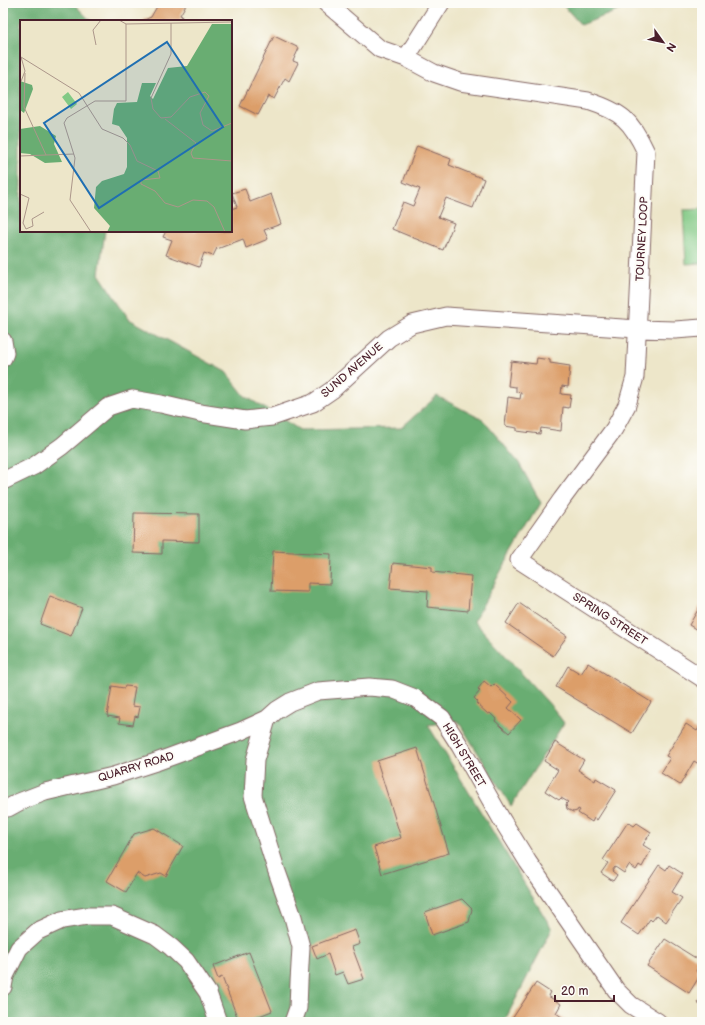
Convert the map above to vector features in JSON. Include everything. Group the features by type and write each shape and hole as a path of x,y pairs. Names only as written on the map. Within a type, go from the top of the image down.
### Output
{"street":[{"name":"TOURNEY LOOP","path":"326,3 380,49 406,58 434,73 460,82 588,101 606,107 625,118 646,152 635,377 627,405 614,429 519,560"},
{"path":"406,58 441,3"},
{"name":"SUND AVENUE","path":"3,481 34,466 62,446 108,407 132,399 200,413 245,420 272,417 313,403 332,390 389,338 412,324 446,316 637,329 675,330 702,328"},
{"path":"3,341 5,353 3,358"},
{"name":"SPRING STREET","path":"519,560 702,678"},
{"name":"HIGH STREET","path":"267,719 277,710 290,702 318,691 369,687 392,689 415,698 442,718 528,862 616,990 631,1004 658,1022"},
{"path":"267,719 255,760 253,796 293,917 301,947 298,1008 293,1022"},
{"name":"QUARRY ROAD","path":"3,808 8,808 45,792 113,776 156,762 241,731 267,719"},
{"path":"3,987 5,976 19,948 38,931 62,920 87,916 112,916 155,935 186,961 208,993 218,1022"}],"green space":[{"path":"3,3 73,3 90,20 20,20 20,232 105,232 99,274 129,319 226,372 245,396 300,430 401,428 437,396 483,420 519,463 541,503 501,571 474,621 553,708 564,723 511,806 458,721 428,725 552,929 504,1022 3,1022"},
{"path":"561,3 638,3 581,25"},
{"path":"702,209 702,263 686,264 683,210"}],"building":[{"path":"159,3 187,3 180,15 182,16 180,20 144,20 151,17"},
{"path":"274,36 299,48 293,61 298,63 289,81 285,78 274,99 268,96 258,115 240,106"},
{"path":"417,146 451,159 449,165 484,179 473,208 446,198 438,217 454,223 443,250 392,229 403,202 413,206 420,189 403,182"},
{"path":"245,189 250,202 271,194 281,224 264,230 268,239 246,248 243,239 217,248 213,256 204,253 199,267 166,255 172,240 163,237 166,232 232,232 232,209 237,207 232,193"},
{"path":"537,358 550,360 550,363 570,366 568,387 562,386 561,394 571,395 569,408 563,407 561,431 541,428 540,434 517,431 517,428 505,426 508,397 520,399 521,393 516,392 516,387 508,386 511,361 536,364"},
{"path":"134,513 199,514 199,542 162,541 162,554 133,553"},
{"path":"273,551 331,554 330,584 308,583 308,592 271,591"},
{"path":"393,563 432,567 432,572 471,576 468,611 427,607 428,591 390,588"},
{"path":"50,596 82,608 71,636 40,624"},
{"path":"519,603 567,636 553,656 506,623"},
{"path":"702,603 702,633 689,625"},
{"path":"588,663 651,702 632,733 556,687 568,666 581,674"},
{"path":"484,681 491,687 494,684 513,702 508,708 521,720 509,733 495,721 496,719 490,713 488,714 476,703 478,702 474,698 480,691 478,689"},
{"path":"112,686 124,688 125,686 135,687 132,706 140,707 138,717 135,716 133,725 119,723 120,718 107,716"},
{"path":"702,723 702,766 694,761 680,785 661,773 670,758 666,756 686,724 697,731"},
{"path":"555,742 584,760 578,770 595,781 596,778 616,790 597,820 594,818 592,822 578,813 580,810 578,809 577,811 573,812 567,809 566,804 568,802 561,798 559,800 545,791 558,770 544,761"},
{"path":"417,748 449,853 382,874 374,847 401,838 377,761"},
{"path":"628,822 634,826 637,823 651,832 643,845 651,850 642,867 639,865 636,870 629,865 624,873 615,867 612,871 617,875 613,881 601,873 608,863 603,860"},
{"path":"154,828 183,846 166,876 161,873 145,878 137,873 126,892 107,881 134,834"},
{"path":"659,865 666,870 669,865 683,874 672,892 682,898 666,922 657,915 652,921 650,919 639,935 621,923"},
{"path":"462,899 472,909 469,922 432,935 425,912"},
{"path":"355,930 360,944 352,947 364,979 348,984 343,972 335,975 328,954 317,959 312,946"},
{"path":"665,939 702,962 696,971 701,974 689,993 647,966"},
{"path":"249,952 272,1011 244,1022 239,1022 222,977 218,979 213,966"},
{"path":"536,983 550,992 548,996 561,1004 556,1013 569,1022 510,1022"},
{"path":"702,996 702,1006 697,1003"}]}
